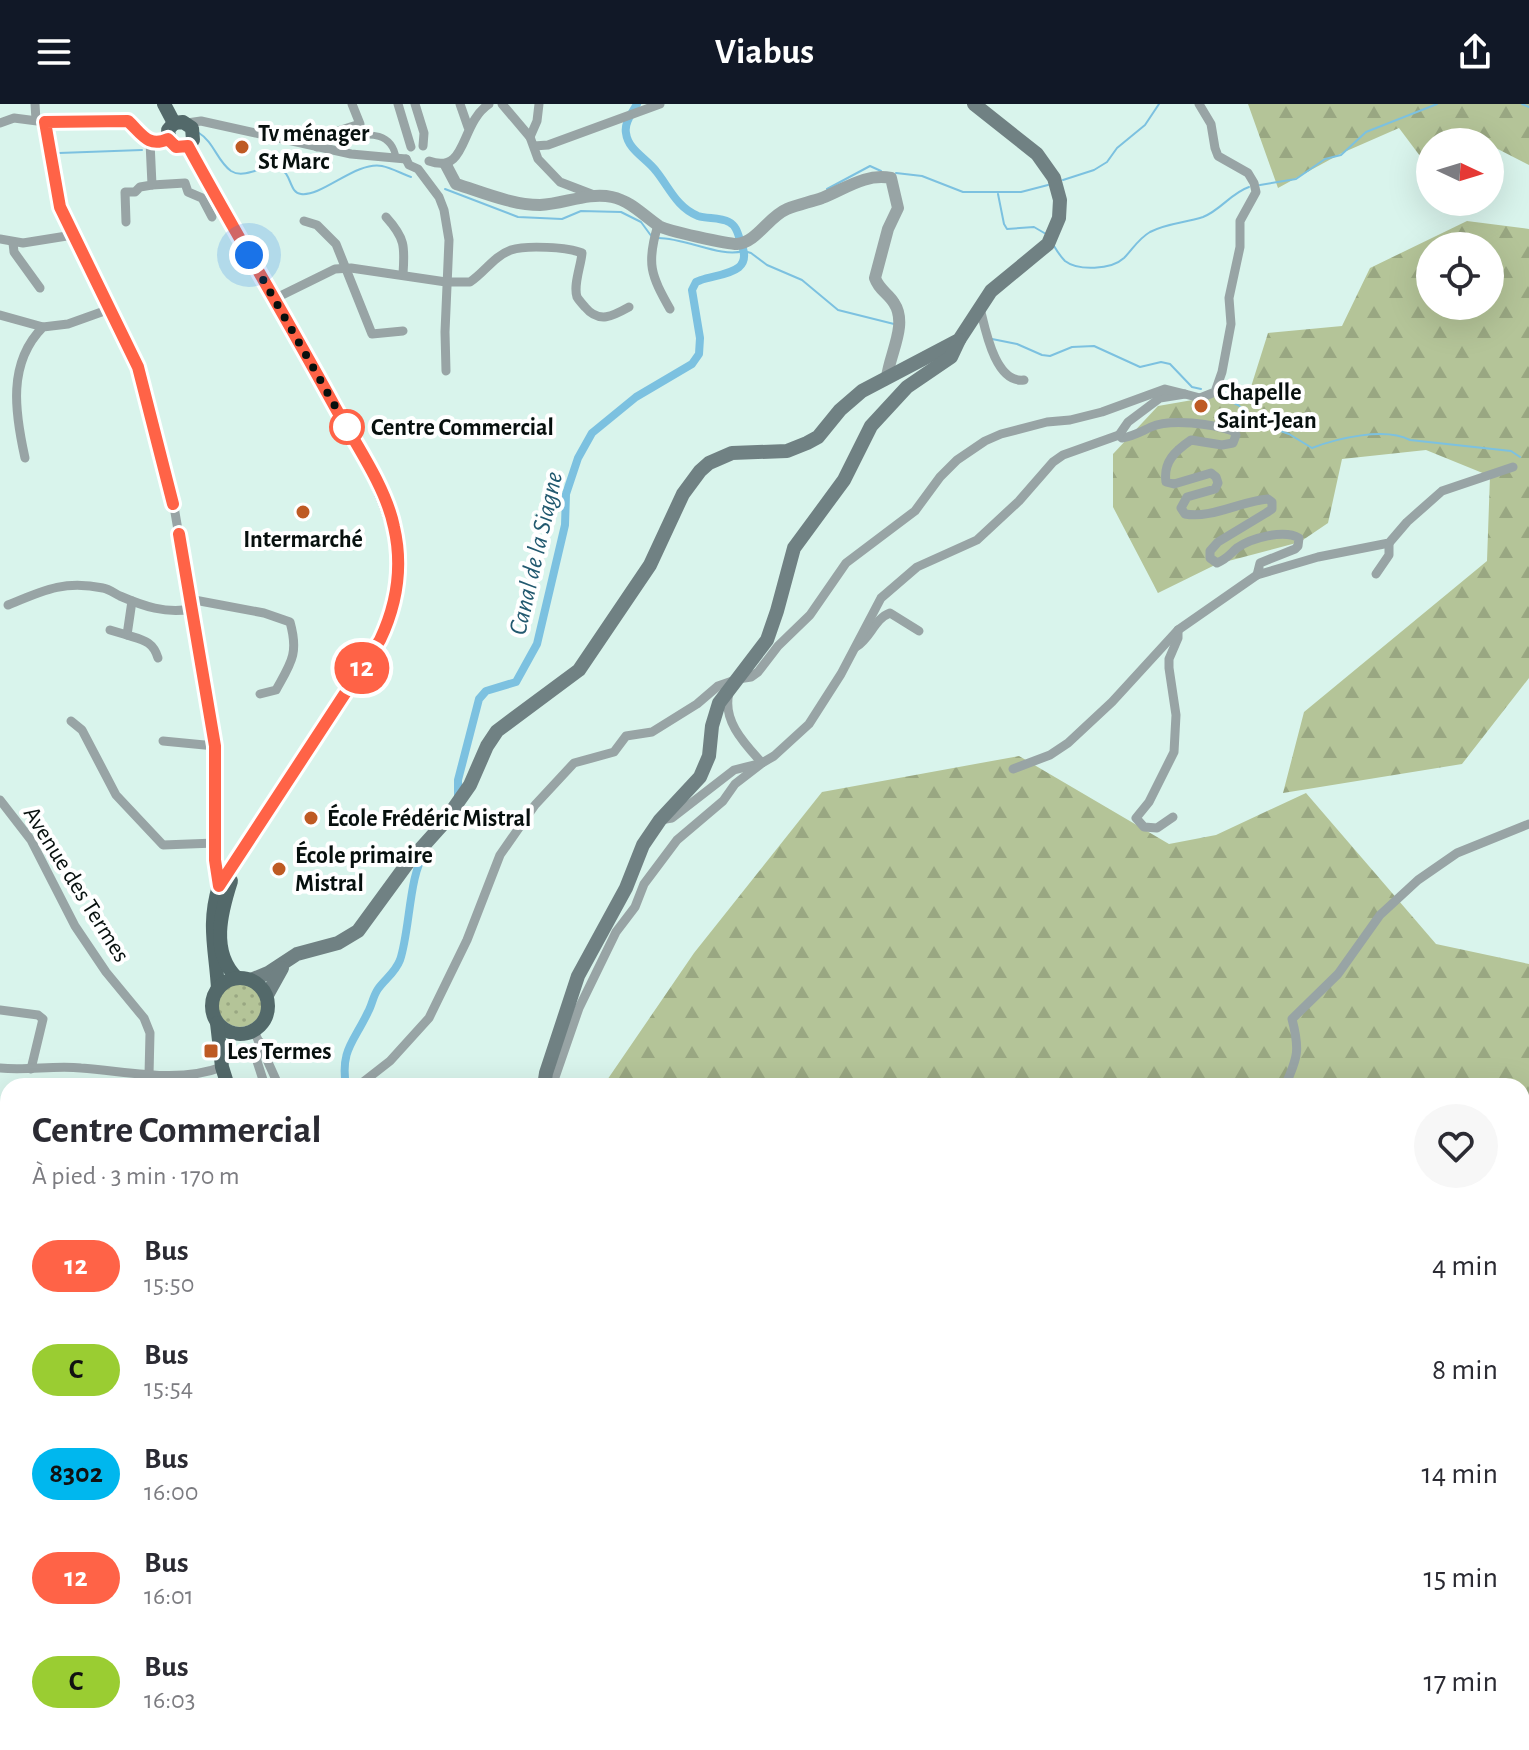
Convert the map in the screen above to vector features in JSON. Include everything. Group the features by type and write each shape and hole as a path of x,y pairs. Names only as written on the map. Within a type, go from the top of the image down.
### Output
{"main road":[{"path":"166,104 184,129 274,299 373,475 391,515 397,539 398,574 390,617 380,640 242,854 218,881 216,916 225,965 244,979 258,983 269,1003 266,1020 252,1036 227,1053 222,1067"},
{"path":"546,1078 578,976 626,888 643,845 660,820 689,791 707,766 719,703 767,640 794,548 844,480 871,426 907,387 951,357 980,308 1003,278 1048,244 1057,229 1060,200 1054,178 1044,161 974,104"},
{"path":"168,139 176,147 184,129"},
{"path":"224,1078 212,1008 218,989 223,983 268,973 297,954 338,943 358,931 470,785 497,731 579,670 650,565 683,494 700,471 709,463 732,453 787,451 800,447 818,437 853,398 959,340"},
{"path":"218,989 211,935 242,854"},
{"path":"267,995 289,959"},
{"path":"217,1023 224,1030 252,1036"}],"street":[{"path":"35,104 60,207 138,367 172,495 215,746 218,881"},
{"path":"317,147 319,137 360,124 352,104"},
{"path":"398,104 411,147"},
{"path":"415,104 424,133 423,146 429,153 425,167 418,169"},
{"path":"460,104 468,127"},
{"path":"446,165 459,154 468,127 489,104"},
{"path":"502,104 532,141 538,159 560,182 597,196"},
{"path":"532,141 539,104"},
{"path":"532,141 548,145 660,104"},
{"path":"368,1078 390,1061 429,1018 467,940 500,855 535,805 574,763 614,752 626,736 652,732 697,704 718,686 751,677 758,672 778,646 810,615 846,563 915,511 957,460 985,441 1047,422 1102,412 1165,389 1200,398 1215,392 1231,324 1229,298 1240,247 1240,221 1256,192 1248,173 1218,156 1211,124 1199,104"},
{"path":"0,123 14,118 128,121 150,142 160,143 168,139"},
{"path":"184,129 218,125 341,152 401,158"},
{"path":"341,152 349,138 374,135 386,138 401,158 418,169 439,197 449,240 446,371"},
{"path":"150,142 152,185"},
{"path":"401,158 411,147 423,146"},
{"path":"429,161 446,165 456,184 516,201 536,205 597,196 611,197 624,201 670,232 733,244 746,242 787,209 827,196 852,183 881,176 891,178 898,208 888,229 875,278 897,307 901,331 890,357 887,377"},
{"path":"126,222 125,192 135,192 140,187 152,185 185,183 188,192 202,198 212,217"},
{"path":"386,217 400,232 405,249 403,274"},
{"path":"304,221 317,225 336,244 372,334 403,331"},
{"path":"658,225 651,249 652,276 670,309"},
{"path":"0,239 13,243 73,235"},
{"path":"13,243 14,252 40,288"},
{"path":"274,299 335,269 470,282 512,250 574,250 582,253 577,298 591,314 602,318 629,307"},
{"path":"980,308 989,345 999,364 1012,378 1024,380"},
{"path":"0,315 43,327 68,324 110,309"},
{"path":"25,458 15,396 25,351 43,327"},
{"path":"555,1078 579,1008 616,932 635,907 644,884 677,840 723,801 735,784 774,756 809,724 841,674 881,598 917,567 977,540 1019,501 1053,462 1119,435 1128,422 1160,398 1185,394"},
{"path":"1119,435 1122,438 1138,436 1150,427 1170,422 1233,431 1236,435 1233,443 1222,445 1191,440 1174,452 1164,470 1166,482 1174,484 1211,473 1216,477 1218,483 1215,489 1187,497 1181,508 1185,514 1257,500 1268,499 1272,502 1272,509 1218,542 1210,551 1210,558 1217,563 1227,560 1238,548 1251,541 1287,534 1299,538 1295,549 1260,563 1257,575"},
{"path":"1013,769 1050,755 1068,743 1112,702 1178,630 1257,575 1318,557 1389,543 1442,491 1513,467"},
{"path":"1376,574 1389,555 1389,543"},
{"path":"8,605 64,585 107,588 153,609 179,612 190,604 264,613 290,622 294,659 276,690 260,694"},
{"path":"127,635 132,601"},
{"path":"854,648 864,642 880,618 890,613 919,631"},
{"path":"110,630 151,643 158,658"},
{"path":"1173,817 1157,828 1144,827 1136,818 1149,802 1174,752 1176,715 1169,659 1178,630"},
{"path":"734,682 727,704 735,729 762,763"},
{"path":"71,721 82,730 122,803 163,845 215,843"},
{"path":"163,741 215,746"},
{"path":"660,820 672,818 734,770 762,763"},
{"name":"Avenue des Termes","path":"0,800 37,850 75,926 106,972 144,1018 150,1033 143,1078"},
{"path":"1289,1078 1298,1058 1298,1042 1292,1019 1338,974 1380,915 1418,880 1457,853 1529,824"},
{"path":"0,1010 38,1015 43,1019 31,1069"},
{"path":"252,1036 262,1078"},
{"path":"252,1036 275,1078"},
{"path":"0,1068 78,1067 138,1078"},
{"path":"152,1078 207,1072 222,1067"}],"green space":[{"path":"1248,104 1529,104 1529,165 1504,152 1504,128 1416,128 1416,151 1399,128 1342,153 1278,188"},
{"path":"1467,221 1529,229 1529,678 1462,764 1283,793 1304,712 1487,561 1490,476 1426,450 1342,459 1328,523 1300,542 1217,564 1158,593 1113,507 1113,454 1158,406 1250,390 1268,333 1342,326 1370,268 1416,246 1416,320 1504,320 1504,232 1444,232"},
{"path":"1019,756 1169,844 1216,835 1306,793 1436,944 1529,964 1529,1078 608,1078 694,953 822,792"},
{"path":"240,983 255,990 262,1005 255,1020 240,1027 225,1020 218,1005 225,990"}],"waterway":[{"name":"Canal de la Siagne","path":"458,796 458,780 479,699 486,691 516,682 537,644 565,525 566,494 578,458 592,433 636,397 692,364 699,354 700,338 692,290 696,282 734,270 743,260 744,253 734,226 722,219 698,216 684,208 656,171 630,144 626,126 637,104"},
{"path":"1063,180 1094,170 1107,162 1117,148 1145,125 1159,104"},
{"path":"1260,185 1296,179 1325,159 1341,155 1366,132 1437,104"},
{"path":"1522,104 1529,107"},
{"path":"199,133 231,171 242,174 279,168 286,174 294,190 301,194 319,190 350,173 372,166 386,167 411,177"},
{"path":"59,153 142,150"},
{"path":"827,189 870,166 881,171"},
{"path":"896,173 922,176 963,192 1021,192 1048,185"},
{"path":"1054,246 1071,264 1086,268 1111,265 1124,258 1150,232 1203,217 1249,187"},
{"path":"445,189 518,217 562,219 581,211 621,212 641,222 652,237"},
{"path":"998,194 1007,229 1034,227 1046,234"},
{"path":"658,238 724,252 743,251 746,246"},
{"path":"744,251 802,280 838,310 894,324"},
{"path":"992,339 1017,344 1042,355 1050,356 1072,347 1094,346 1140,367 1161,362 1170,364 1192,387 1201,389"},
{"path":"1223,398 1238,405 1261,424 1289,434 1312,448 1348,438 1388,434 1410,440 1511,451 1520,457"},
{"name":"Canal de la Siagne","path":"345,1078 345,1063 350,1047 376,992 400,960 416,874 425,853"}],"bus line":[{"name":"12","path":"173,504 138,367 60,207 45,122 128,121 147,141 160,143 168,139 176,147 188,146 347,427 373,475 394,524 397,539 396,594 380,640 219,886 215,860 215,746 179,534"}],"place":[{"name":"Tv ménager St Marc","path":"242,147"},
{"name":"Chapelle Saint-Jean","path":"1201,406"},
{"name":"Centre Commercial","path":"347,427"},
{"name":"Intermarché","path":"303,512"},
{"name":"École Frédéric Mistral","path":"311,818"},
{"name":"École primaire Mistral","path":"279,869"},
{"name":"Les Termes","path":"211,1051"}],"route":[{"path":"249,255 347,427"}]}
